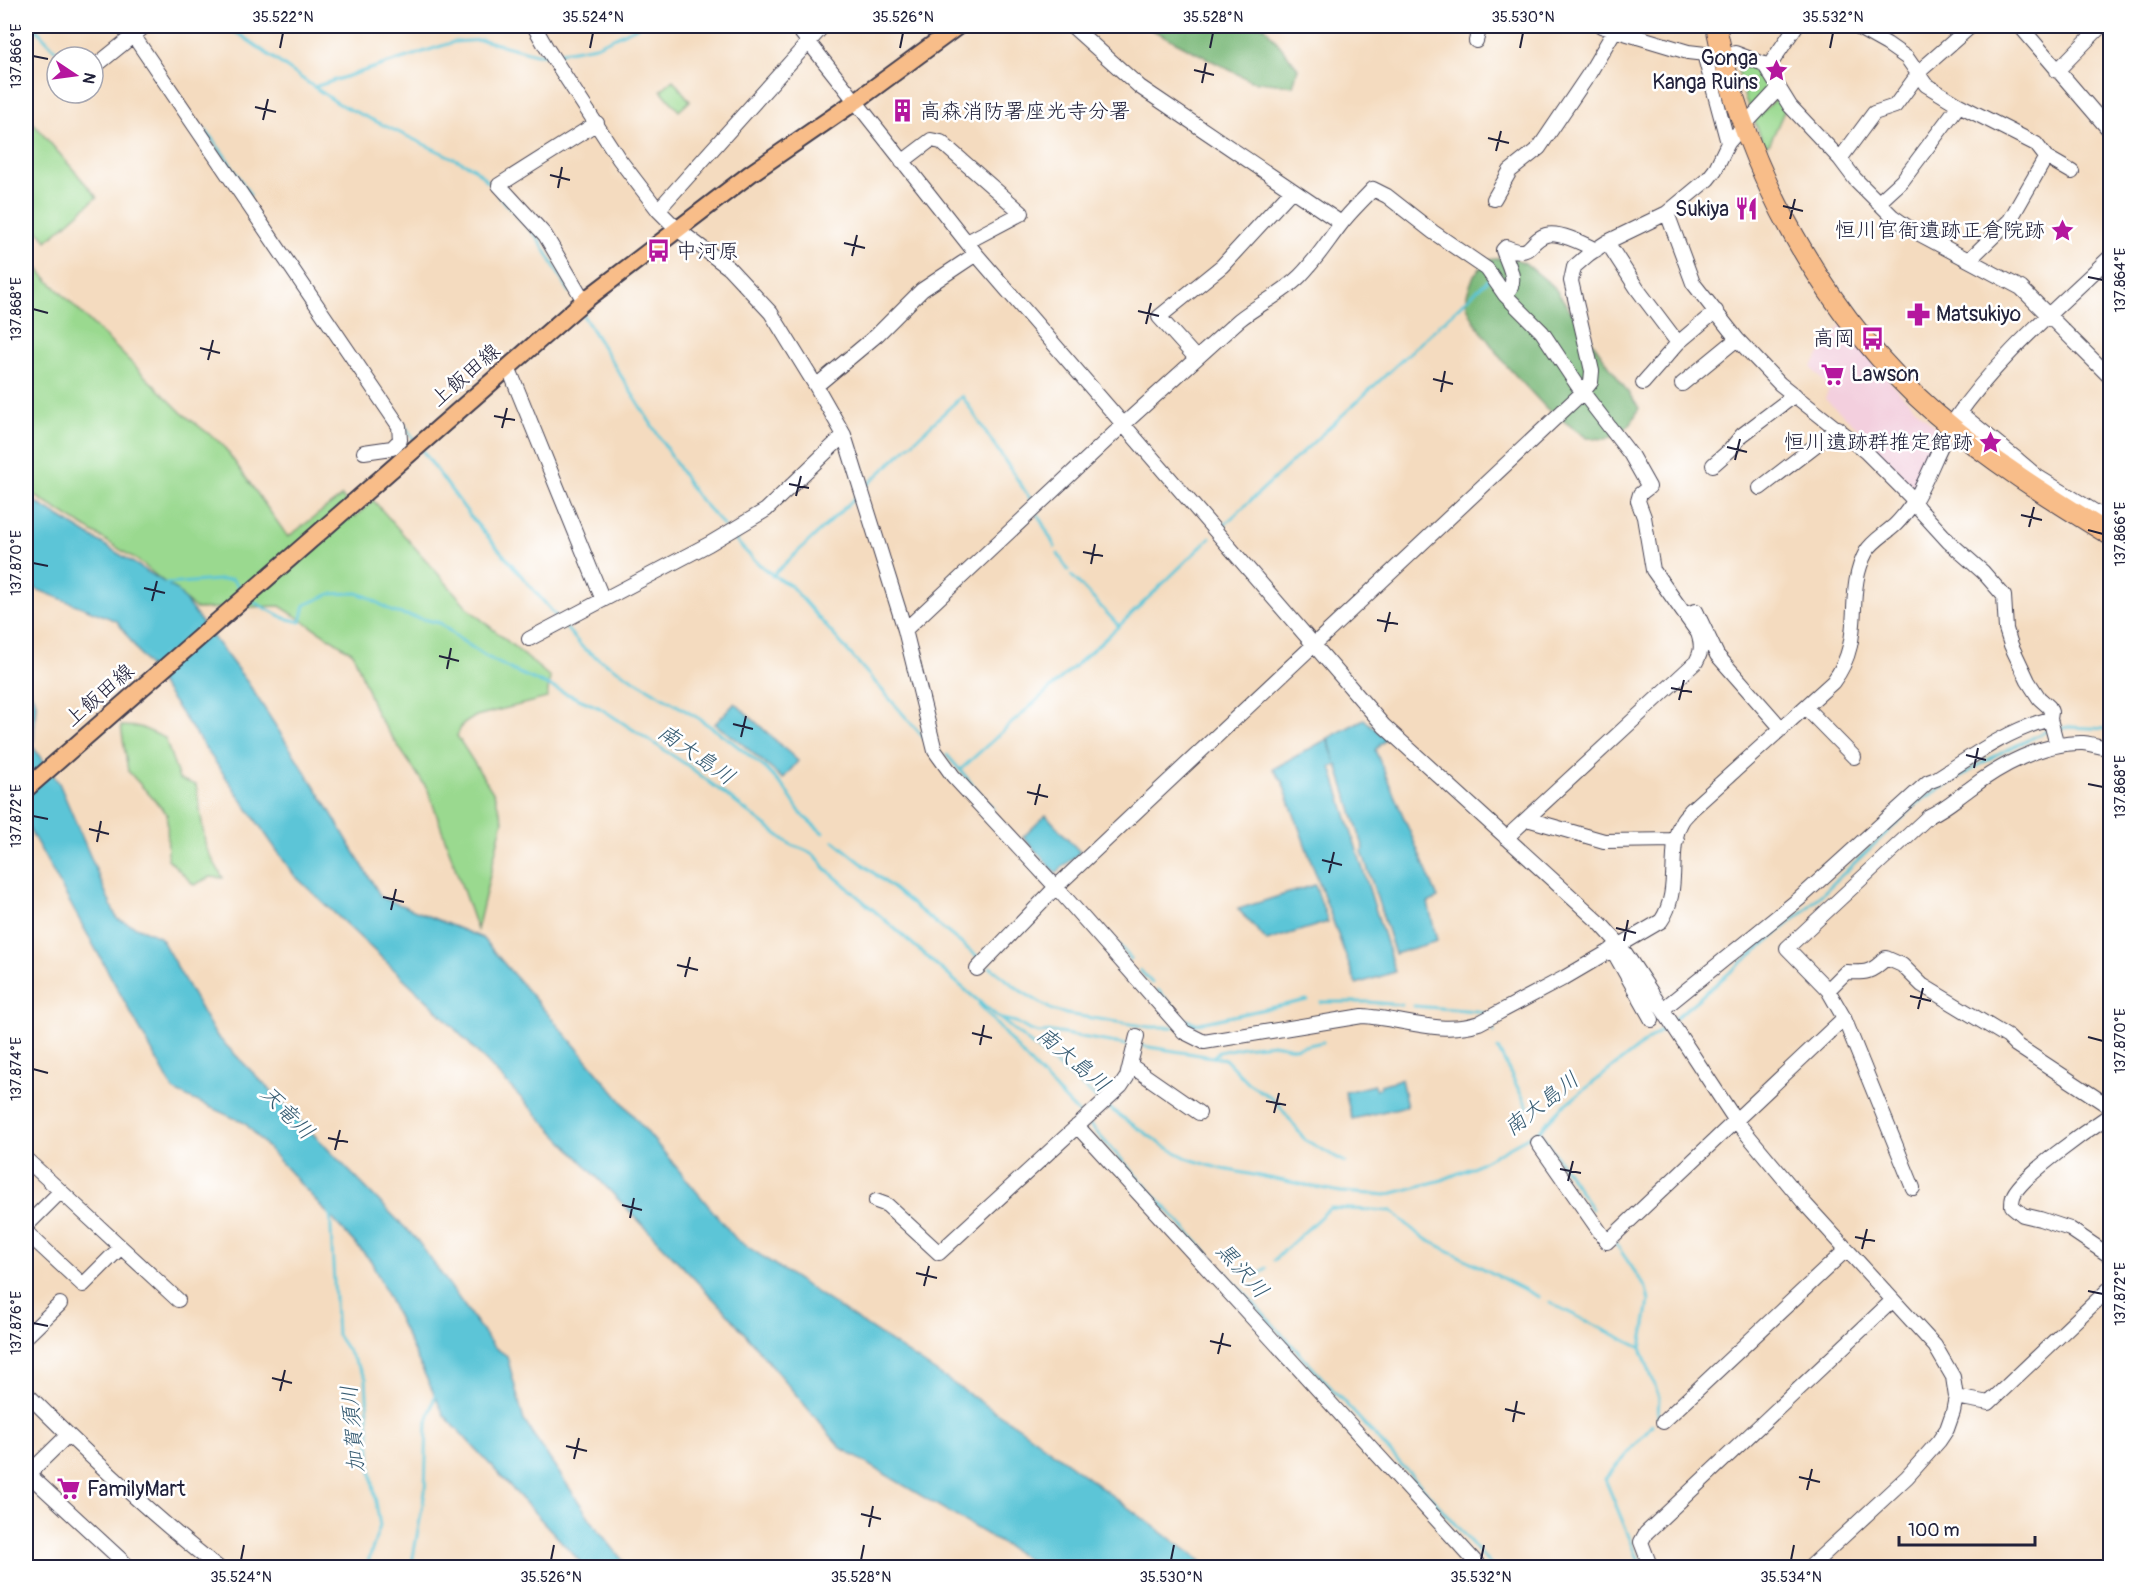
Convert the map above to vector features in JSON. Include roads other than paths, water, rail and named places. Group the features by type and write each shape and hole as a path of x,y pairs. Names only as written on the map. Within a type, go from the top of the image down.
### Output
{"highway":[{"path":"1716,26 1744,125 1777,202 1798,243 1830,294 1884,363 2014,465 2110,528"}],"main road":[{"name":"上飯田線","path":"26,789 584,301 750,174 856,101 958,26"}],"street":[{"path":"105,58 145,26"},
{"path":"534,26 619,159 658,210 677,229 729,268 771,313 816,386 843,435 905,630 935,752 1184,1032 1204,1042 1362,1016 1381,1017 1449,1029 1467,1027 1479,1023 1564,978 1661,921 1668,911 1671,900 1677,840 1682,821 1833,682 1847,659 1852,644 1856,583 1861,563 1868,549 1898,522 1914,501 1956,420 1983,383 2110,257"},
{"path":"796,26 976,254 1384,726 1600,923 1676,1028 1736,1121 1793,1191 1935,1346 1945,1360 1953,1377 1956,1397 1947,1429 1907,1477 1809,1568"},
{"path":"658,210 824,26"},
{"path":"1072,26 1140,87 1341,223"},
{"path":"1476,40 1480,26"},
{"path":"1601,26 1688,52 1709,54 1728,143"},
{"path":"1767,69 1796,26"},
{"path":"1855,26 1907,58 1926,85 1959,105 2036,144 2046,157 2072,172"},
{"path":"1840,159 1875,113 1895,106 1918,74 1971,26"},
{"path":"2020,26 2110,131"},
{"path":"2057,71 2101,26"},
{"path":"1494,199 1510,171 1539,148 1620,30"},
{"path":"133,35 399,426 400,440 392,448 364,452"},
{"path":"1735,52 1764,64 1790,106 1878,203 1912,230 2021,288 2110,377"},
{"path":"977,969 1056,887 1583,392 1591,382 1592,371 1571,281 1574,267 1601,246 1667,213 1708,178 1715,170 1728,143 1778,89"},
{"path":"1878,203 1902,181 1959,105"},
{"path":"584,301 545,235 499,185 597,123"},
{"path":"902,162 931,140 941,142 1022,213 967,242"},
{"path":"1969,260 2010,220 2046,157"},
{"path":"905,630 1196,358 1239,320 1280,293 1299,277 1321,252 1341,223 1372,189 1388,196 1433,232 1487,269 1505,296 1542,332 1646,479 1649,487 1640,494 1638,501 1644,517 1653,570 1701,640 1701,653 1696,662 1506,838"},
{"path":"1196,358 1159,317 1222,266 1292,190"},
{"path":"1667,213 1693,283 1737,339 1780,384 1838,428 1873,459 1914,501 1949,542 1983,572 2004,596 2006,630 2011,645 2028,681 2039,698 2049,707 2056,743"},
{"path":"1505,296 1512,287 1513,273 1503,250 1506,247 1520,252 1524,251 1531,248 1543,236 1554,234 1601,246 1678,343"},
{"path":"816,386 877,335 922,290 976,254"},
{"path":"1643,383 1678,343 1716,311"},
{"path":"1682,384 1737,339"},
{"path":"511,374 603,600"},
{"path":"1713,465 1743,435 1795,395"},
{"path":"1760,488 1838,428"},
{"path":"529,639 709,544 766,510 843,435"},
{"path":"1685,614 1696,611 1717,655 1782,729"},
{"path":"1806,708 1854,757"},
{"path":"1664,1011 1799,899 1928,782 2028,724 2051,722"},
{"path":"1913,1188 1844,1018 1828,990 1787,948 1929,816 1942,810 1967,790 2032,752 2056,743 2086,743 2110,749"},
{"path":"1527,819 1604,841 1677,840"},
{"path":"1616,947 1652,1020"},
{"path":"1828,990 1846,972 1864,973 1875,969 1886,958 1902,965 1922,985 2008,1037 2016,1045 2110,1107"},
{"path":"1538,1143 1607,1242 1844,1018"},
{"path":"876,1202 887,1205 939,1253 1121,1086 1127,1077 1137,1036"},
{"path":"1130,1065 1199,1113"},
{"path":"1091,1114 1481,1568"},
{"path":"2110,1115 2028,1178 2013,1195 2012,1206 2023,1215 2070,1229 2110,1256"},
{"path":"26,1159 178,1300"},
{"path":"26,1226 60,1192"},
{"path":"26,1232 83,1285 120,1248"},
{"path":"1663,1422 1847,1249"},
{"path":"1956,1397 1989,1403 2110,1288"},
{"path":"1651,1568 1641,1542 1646,1533 1893,1300"},
{"path":"26,1337 60,1304"},
{"path":"26,1391 68,1435 177,1534 219,1568"},
{"path":"68,1435 26,1474 130,1568"},
{"path":"26,1561 32,1568"}],"water":[{"path":"26,496 177,590 248,683 324,801 381,897 482,938 736,1239 1020,1428 1209,1567 1041,1567 841,1448 729,1315 434,1007 294,875 117,621 26,585"},
{"name":"天竜川","path":"26,682 36,703 33,747 59,783 117,919 160,937 215,1034 417,1240 493,1346 507,1356 524,1421 595,1526 628,1567 585,1567 444,1415 371,1261 245,1123 174,1091 26,823"},
{"path":"735,703 798,761 783,779 715,724"},
{"path":"1364,719 1386,739 1375,750 1438,898 1428,903 1437,941 1395,954 1337,765 1331,767 1395,972 1356,984 1284,783 1273,769 1327,739 1335,761 1328,738"},
{"path":"1046,815 1080,852 1056,873 1023,837"},
{"path":"1315,885 1328,922 1267,941 1238,909"},
{"path":"1401,1079 1407,1106 1352,1119 1345,1092 1374,1085 1375,1089 1380,1088 1380,1085"}],"waterway":[{"path":"33,26 51,45"},
{"path":"223,26 242,36 314,87 454,42 482,40 536,54 547,54"},
{"path":"556,53 596,46 639,26"},
{"path":"314,87 339,104 474,168 488,182"},
{"path":"206,131 250,195"},
{"path":"497,194 538,238 569,292"},
{"path":"1222,527 1488,280"},
{"path":"581,312 695,494 724,526"},
{"path":"864,488 962,396 1031,500"},
{"path":"404,425 416,442"},
{"path":"422,450 470,516 556,616"},
{"path":"772,576 858,495"},
{"path":"1037,513 1055,547"},
{"path":"733,537 759,564 790,585 924,738"},
{"path":"947,755 960,770 1119,626 1210,538"},
{"path":"1058,554 1068,570"},
{"path":"1071,575 1119,626"},
{"name":"南大島川","path":"165,584 232,579 243,591"},
{"name":"南大島川","path":"252,601 284,618 301,622 305,605 330,594 357,593 393,612 440,623 485,656 600,708 687,765 791,845 815,856 825,868 970,994 1099,1100"},
{"path":"566,628 583,648 698,718 765,768 785,789 802,815 823,833"},
{"name":"南大島川","path":"2056,729 2069,727 2110,729"},
{"name":"南大島川","path":"1674,1019 1805,910 1920,801 1994,756 2049,730"},
{"path":"961,771 993,809"},
{"path":"834,841 978,957"},
{"path":"1114,940 1131,959"},
{"path":"990,967 1021,991 1052,1010 1150,1027 1173,1027"},
{"path":"1140,970 1152,983"},
{"path":"1158,990 1184,1019 1196,1023"},
{"path":"1186,1026 1307,1000"},
{"path":"1321,1002 1402,1005"},
{"name":"黒沢川","path":"979,1004 1029,1062 1081,1116"},
{"path":"1414,1006 1477,1011 1486,1014"},
{"path":"1002,1019 1016,1022 1039,1033 1053,1032 1127,1045"},
{"path":"1491,1023 1494,1033"},
{"name":"南大島川","path":"1106,1106 1164,1146 1189,1159 1218,1168 1341,1192 1386,1195 1442,1180 1471,1168 1539,1131 1561,1108 1667,1025"},
{"path":"1214,1056 1219,1052 1243,1047 1273,1044 1295,1048 1323,1042"},
{"path":"1143,1046 1225,1059 1248,1083 1276,1101 1305,1140 1345,1162"},
{"path":"1498,1049 1528,1108"},
{"name":"黒沢川","path":"1088,1123 1434,1500 1493,1568"},
{"path":"1539,1131 1592,1209"},
{"path":"1274,1260 1330,1208 1392,1211 1420,1236 1539,1297"},
{"name":"加賀須川","path":"330,1212 337,1335 366,1378 371,1472 380,1526 366,1568"},
{"path":"1614,1241 1646,1288 1649,1301 1641,1348 1659,1397 1658,1416"},
{"path":"1254,1279 1266,1268"},
{"path":"1550,1303 1641,1348"},
{"path":"411,1568 425,1492 427,1422 436,1392"},
{"path":"1642,1568 1605,1479 1652,1425"}],"place":[{"name":"Gonga Kanga Ruins","path":"1776,70"},
{"name":"高森消防署座光寺分署","path":"902,111"},
{"name":"Sukiya","path":"1747,209"},
{"name":"恒川官衙遺跡正倉院跡","path":"2063,230"},
{"name":"中河原","path":"658,251"},
{"name":"Matsukiyo","path":"1918,314"},
{"name":"高岡","path":"1873,338"},
{"name":"Lawson","path":"1833,374"},
{"name":"恒川遺跡群推定館跡","path":"1991,442"},
{"name":"FamilyMart","path":"69,1489"}]}
